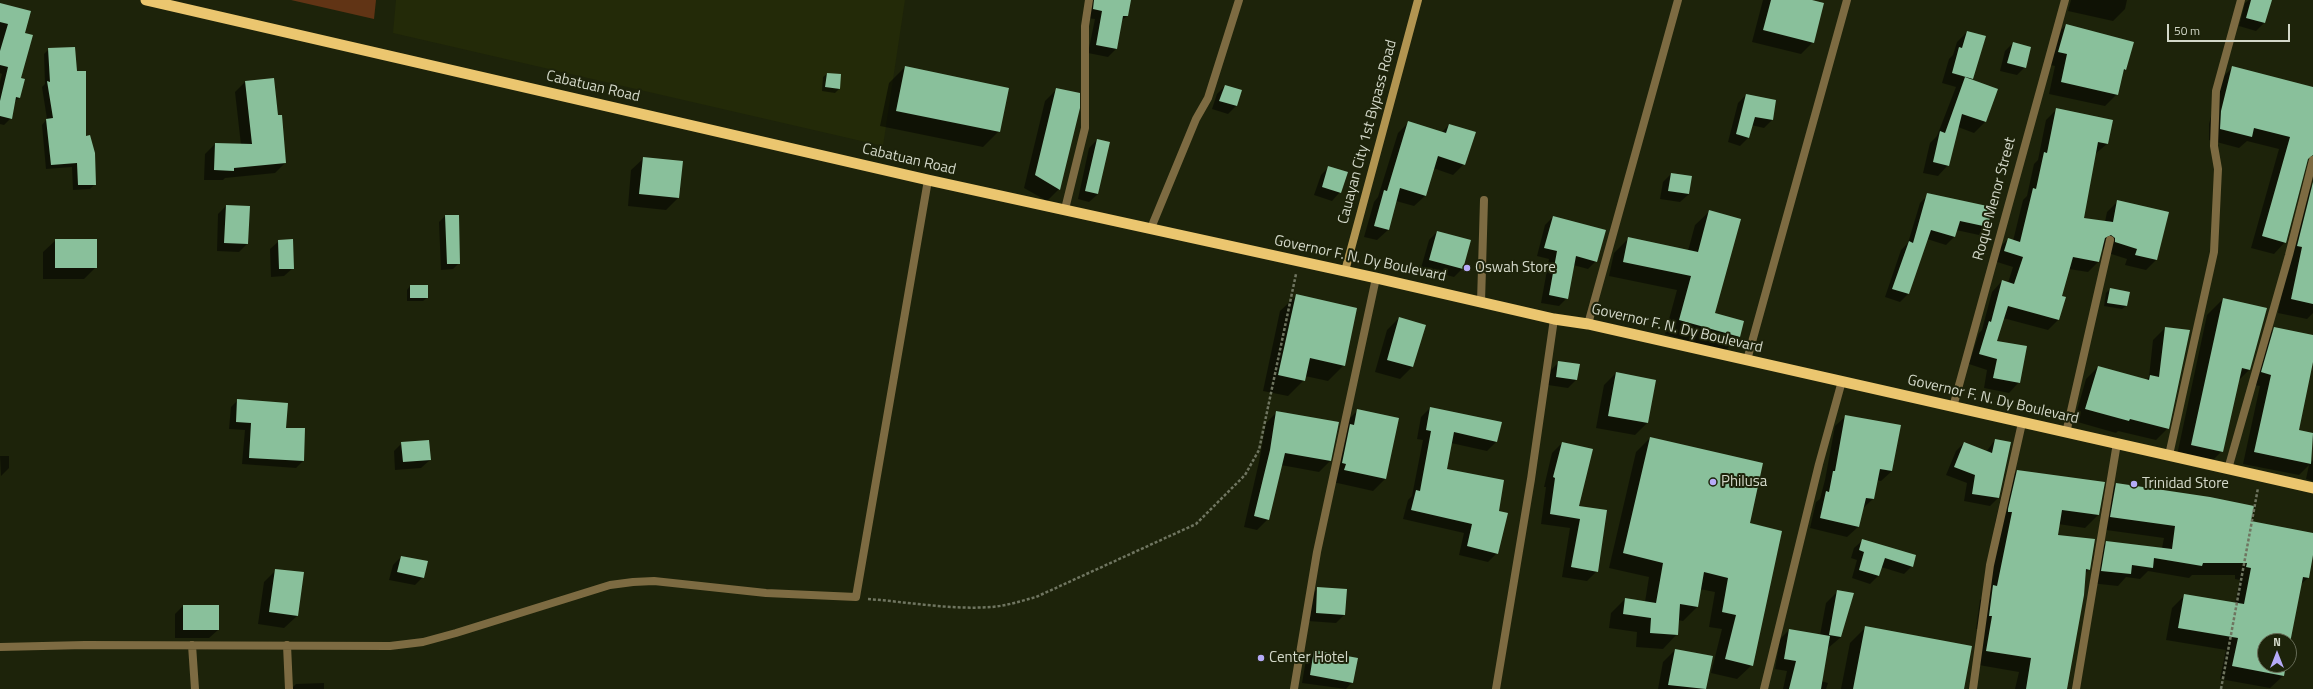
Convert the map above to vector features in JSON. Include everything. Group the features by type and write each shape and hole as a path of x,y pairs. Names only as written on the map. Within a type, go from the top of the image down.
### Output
{"highway":[{"name":"Cabatuan Road","path":"146,0 1033,203"},
{"name":"Governor F. N. Dy Boulevard","path":"1033,203 1345,271 1554,319 1588,324 1842,380 2022,423 2313,488"}],"main road":[{"name":"Cauayan City 1st Bypass Road","path":"1345,271 1418,0"}],"street":[{"path":"1065,209 1085,128 1085,26 1089,0"},
{"path":"1151,228 1196,119 1208,98 1239,0"},
{"path":"1588,324 1678,0"},
{"path":"1747,360 1847,0"},
{"name":"Roque Menor Street","path":"1953,407 2065,0"},
{"path":"2169,455 2214,252 2218,169 2214,146 2216,91 2241,0"},
{"path":"2228,469 2289,255 2313,160"},
{"path":"0,647 84,645 287,645 364,647 423,642 520,614 610,585 633,582 654,581 766,593 856,598 928,180"},
{"path":"1481,302 1484,200"},
{"path":"2066,433 2110,240"},
{"path":"1294,689 1317,552 1376,278"},
{"path":"1496,689 1531,479 1554,319"},
{"path":"1764,689 1819,464 1842,380"},
{"path":"1973,689 1990,565 2022,423"},
{"path":"2076,689 2116,443"},
{"path":"192,645 195,689"},
{"path":"287,645 289,689"}],"path":[{"path":"856,598 972,607 991,607 1014,604 1036,597 1196,524 1245,475 1259,450 1298,261"},
{"path":"2221,689 2260,476"}],"shaded area":[{"path":"291,0 376,0 374,19"},
{"path":"396,0 905,0 883,146 393,33"}],"building":[{"path":"1094,0 1131,0 1128,16 1123,16 1117,49 1096,45 1102,11 1093,9"},
{"path":"1771,0 1812,0 1824,3 1814,43 1763,30"},
{"path":"2251,0 2272,0 2265,23 2246,18"},
{"path":"0,3 31,11 25,33 33,35 21,78 25,79 20,98 16,97 12,119 0,116 0,101 8,67 0,65 0,51 8,24 0,22"},
{"path":"2066,24 2134,42 2126,70 2124,69 2118,95 2061,82 2067,54 2058,52"},
{"path":"1967,31 1986,36 1973,79 1952,73 1959,47 1962,48"},
{"path":"2013,42 2031,47 2026,68 2007,63"},
{"path":"75,47 77,71 86,71 86,136 90,135 95,153 96,185 78,185 77,163 51,165 46,119 53,118 47,81 50,82 48,48"},
{"path":"905,66 1009,88 1000,132 896,111"},
{"path":"2232,66 2313,87 2313,155 2308,159 2286,243 2262,236 2290,137 2254,128 2252,137 2220,129 2221,111"},
{"path":"827,73 841,74 840,89 825,87"},
{"path":"1965,77 1998,89 1986,122 1962,114 1949,166 1933,162 1940,131 1945,133"},
{"path":"274,78 278,115 282,115 286,163 234,168 234,171 214,170 215,143 252,144 245,81"},
{"path":"1225,85 1242,90 1237,106 1219,101"},
{"path":"1056,88 1080,93 1080,108 1060,190 1035,175"},
{"path":"1746,94 1776,100 1773,120 1755,117 1749,138 1736,134"},
{"path":"2056,108 2113,120 2108,144 2098,142 2084,218 2113,222 2117,200 2169,212 2157,260 2135,255 2137,249 2115,242 2115,238 2111,235 2105,238 2099,262 2073,257 2062,296 2066,297 2059,320 2008,306 1997,341 2027,346 2020,383 1993,378 1997,359 1979,354 1989,321 1991,322 2002,280 2014,284 2023,257 2004,251 2008,238 2020,242 2033,188 2036,189 2044,152 2047,153"},
{"path":"1408,121 1446,133 1449,124 1476,132 1465,165 1438,156 1426,196 1400,188 1389,230 1374,226 1384,190 1387,191"},
{"path":"1097,139 1110,142 1098,194 1085,191"},
{"path":"643,157 683,161 679,198 639,194"},
{"path":"1328,166 1348,172 1341,193 1322,187"},
{"path":"1671,173 1692,176 1689,194 1668,191"},
{"path":"2313,182 2313,304 2291,299 2302,247 2297,246"},
{"path":"1927,193 1992,207 1988,227 1960,221 1955,237 1931,230 1909,294 1892,289 1909,241 1913,243"},
{"path":"226,205 250,206 248,244 224,243"},
{"path":"1709,210 1741,219 1715,313 1744,321 1740,337 1679,320 1691,276 1623,262 1628,237 1698,252"},
{"path":"445,215 459,215 460,264 447,264"},
{"path":"1553,216 1606,230 1597,262 1576,256 1568,299 1549,295 1557,251 1544,248"},
{"path":"1437,231 1471,240 1463,269 1429,260"},
{"path":"55,239 97,239 97,268 55,268"},
{"path":"293,239 294,269 279,269 278,240"},
{"path":"410,285 428,285 428,298 410,298"},
{"path":"2110,288 2130,292 2127,306 2107,303"},
{"path":"1296,294 1357,308 1345,366 1310,358 1305,381 1278,375"},
{"path":"2223,298 2267,308 2250,370 2242,368 2223,452 2191,445"},
{"path":"1399,317 1426,325 1413,367 1387,360"},
{"path":"2165,327 2190,330 2169,429 2130,419 2129,421 2085,409 2098,366 2149,380 2150,375 2159,377"},
{"path":"2274,327 2313,335 2313,362 2299,430 2313,433 2311,464 2254,452 2271,375 2261,372"},
{"path":"1558,361 1580,364 1577,380 1556,377"},
{"path":"1616,372 1656,380 1648,423 1608,416"},
{"path":"237,399 288,403 286,428 305,428 304,461 249,458 251,423 236,422"},
{"path":"1430,407 1502,422 1497,442 1454,432 1447,469 1504,480 1499,511 1508,513 1498,554 1467,546 1472,524 1411,510 1416,490 1420,491 1431,431 1426,430"},
{"path":"1357,409 1399,418 1386,479 1344,470 1346,464 1342,463 1350,424 1354,425"},
{"path":"1276,411 1339,422 1331,461 1285,453 1269,520 1254,516 1270,450"},
{"path":"1845,415 1901,425 1892,471 1880,469 1874,499 1866,498 1859,527 1820,518 1826,491 1829,492 1833,471 1835,471"},
{"path":"1650,437 1763,463 1750,523 1782,531 1753,666 1725,659 1736,615 1722,612 1728,578 1704,572 1698,607 1680,604 1678,635 1650,633 1651,618 1623,614 1625,598 1656,603 1663,563 1623,553"},
{"path":"1995,439 2011,442 1999,498 1972,494 1975,475 1954,467 1964,442 1992,453"},
{"path":"429,440 431,460 403,462 401,442"},
{"path":"1562,442 1593,449 1579,506 1607,510 1598,572 1571,567 1580,519 1550,514 1555,478 1553,477"},
{"path":"2017,470 2105,482 2099,515 2062,510 2058,535 2095,539 2090,570 2086,569 2084,595 2067,689 2026,689 2031,658 1986,651 1992,616 1989,616 1993,585 1997,586 2012,512 2008,512 2008,509"},
{"path":"2116,483 2210,497 2254,506 2251,521 2313,533 2313,555 2309,578 2303,577 2292,633 2257,633 2257,671 2232,666 2238,638 2178,628 2184,594 2244,604 2251,568 2246,567 2247,563 2203,563 2202,566 2154,558 2153,568 2132,565 2131,574 2101,571 2106,541 2172,549 2175,526 2110,517"},
{"path":"1862,539 1916,555 1913,567 1885,558 1879,576 1859,570 1864,552 1859,550"},
{"path":"401,556 428,561 424,578 397,572"},
{"path":"275,569 304,572 298,616 269,612"},
{"path":"1317,587 1347,589 1345,615 1316,613"},
{"path":"1837,590 1854,593 1841,637 1829,635"},
{"path":"183,605 219,605 219,630 183,630"},
{"path":"1865,626 1972,646 1964,689 1853,689"},
{"path":"1789,629 1830,636 1821,689 1789,689 1796,661 1784,659"},
{"path":"1675,649 1713,656 1706,689 1668,685"},
{"path":"1314,650 1358,658 1353,683 1310,675"},
{"path":"2268,673 2285,673 2284,676"}],"place":[{"name":"Oswah Store","path":"1467,268"},
{"name":"Philusa","path":"1713,482"},
{"name":"Trinidad Store","path":"2134,484"},
{"name":"Center Hotel","path":"1261,658"}]}
